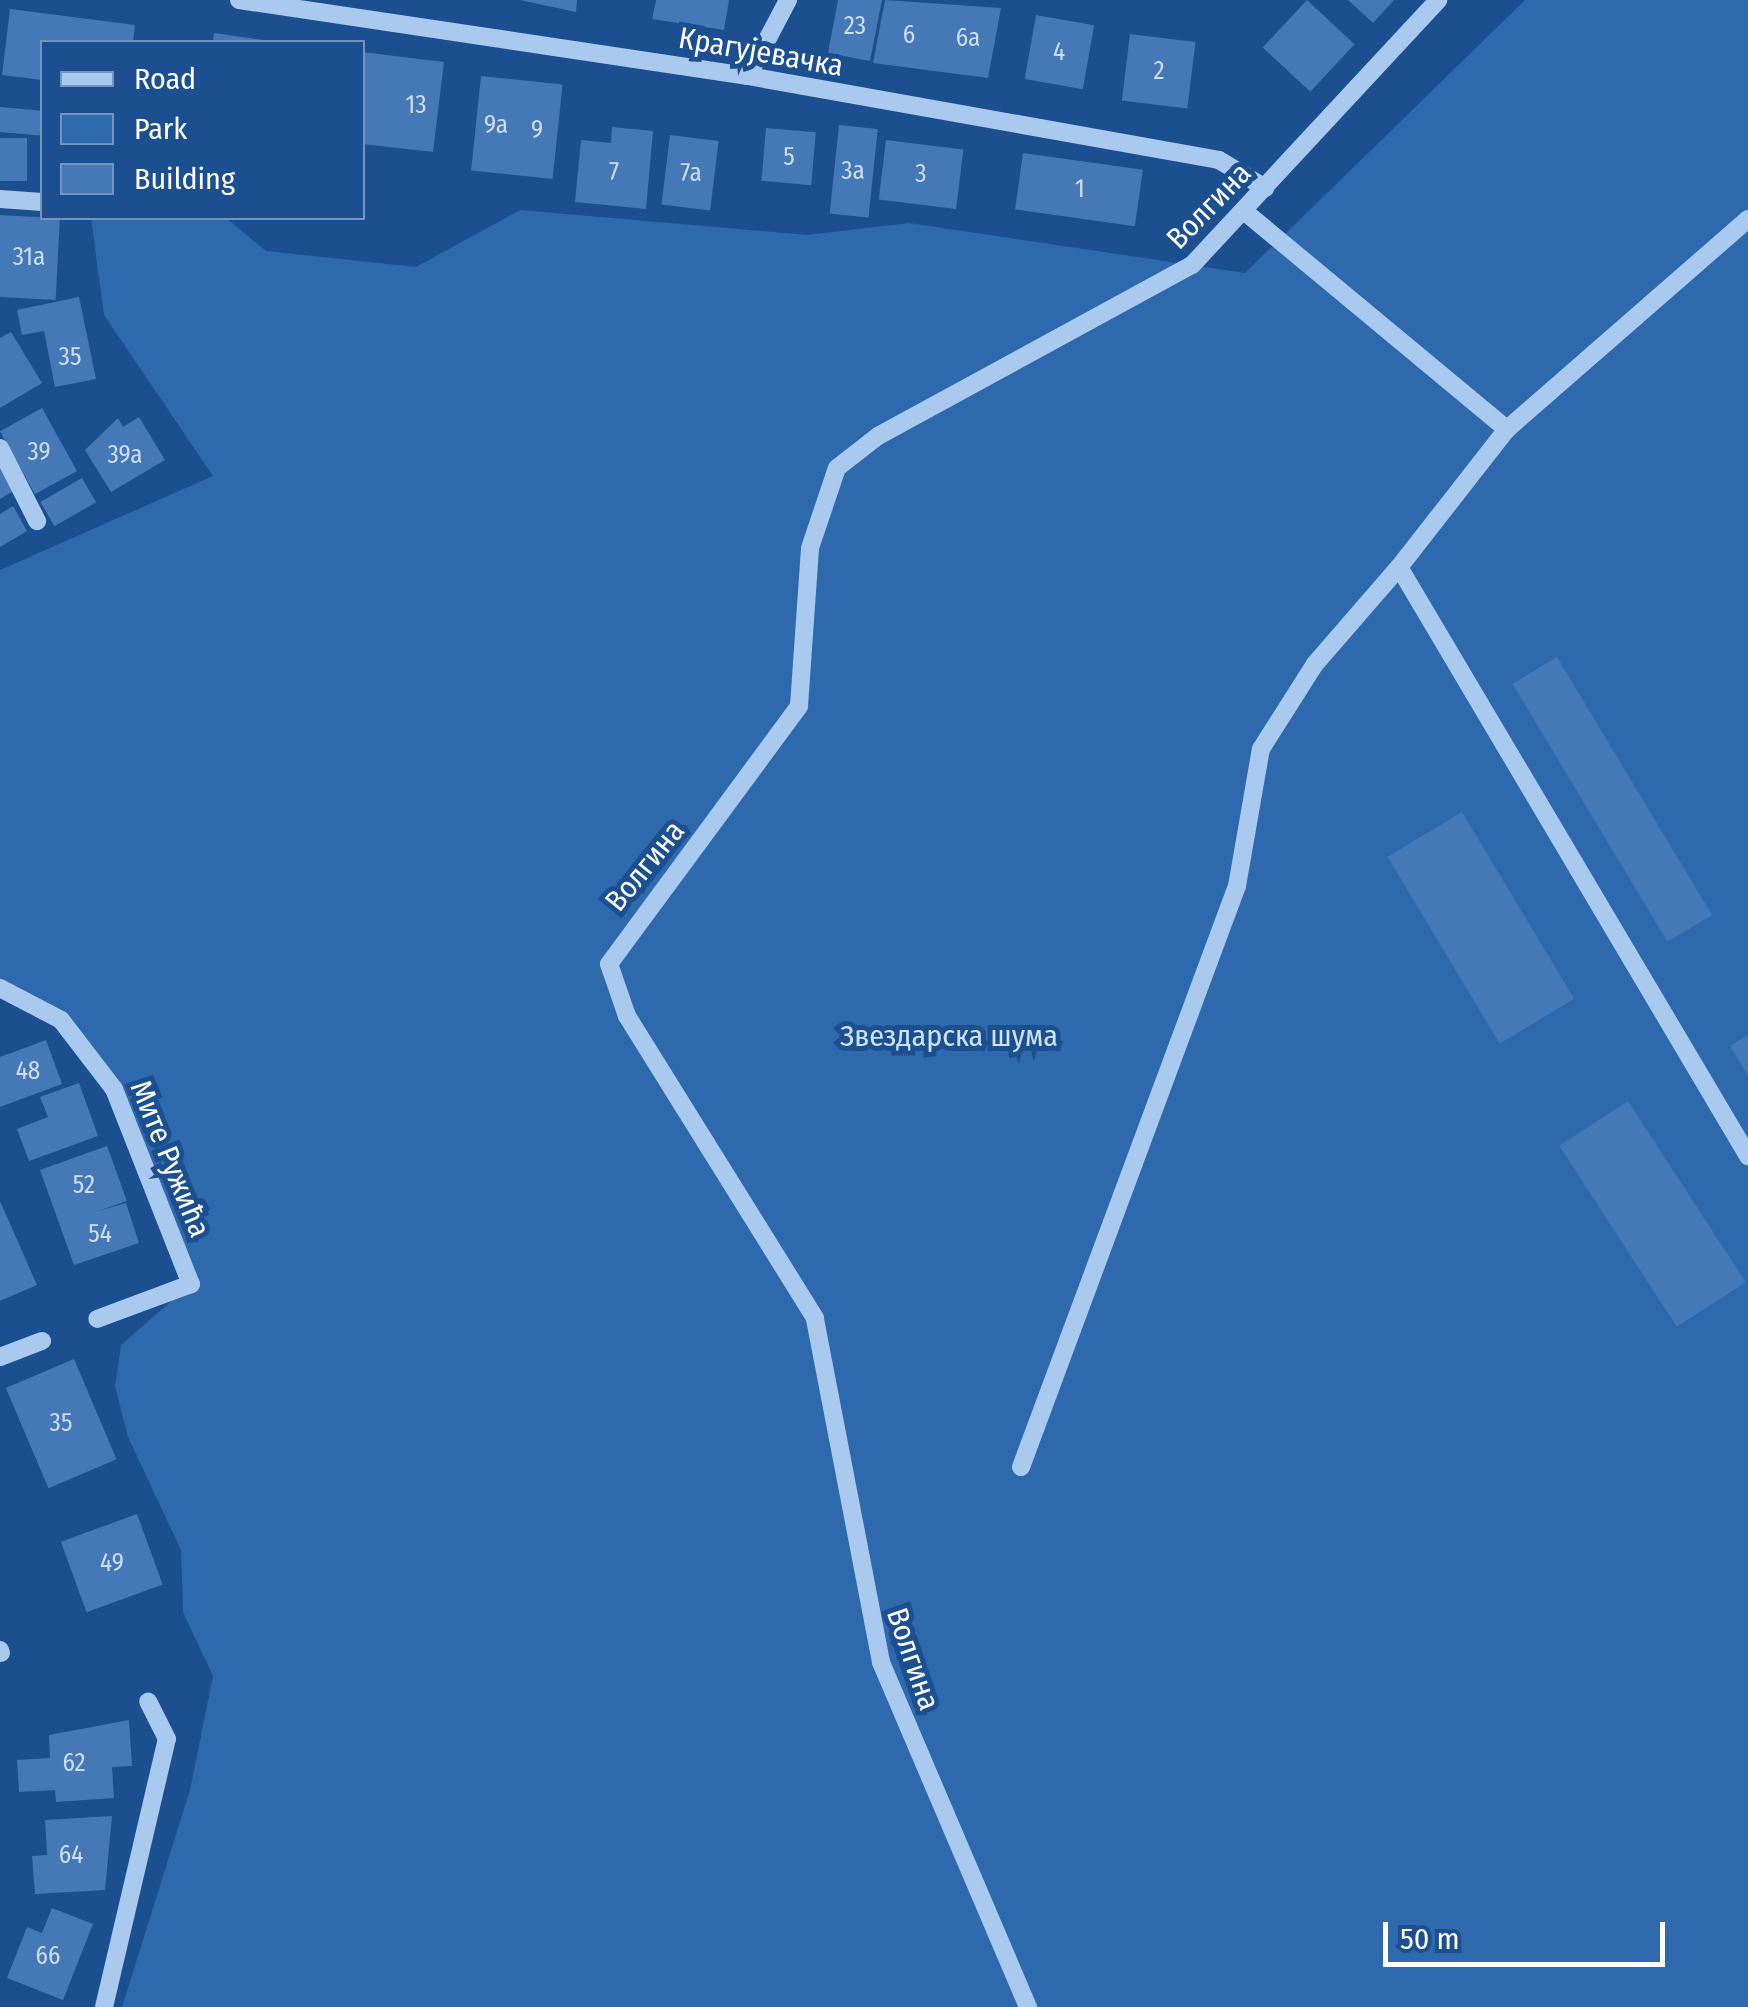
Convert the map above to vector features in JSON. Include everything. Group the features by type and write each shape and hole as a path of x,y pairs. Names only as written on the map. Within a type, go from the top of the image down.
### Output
{"street":[{"name":"Крагујевачка","path":"239,0 748,76 1220,160 1265,188"},
{"path":"748,76 788,0"},
{"name":"Волгина","path":"1028,2007 882,1662 815,1318 627,1016 608,964 799,706 810,548 837,468 878,436 1182,273 1438,0"},
{"path":"0,199 40,202"},
{"path":"1244,211 1507,430"},
{"path":"1022,1467 1236,886 1261,750 1315,664 1399,567 1507,430 1748,219"},
{"path":"0,448 38,521"},
{"path":"1399,567 1748,1156"},
{"name":"Мите Ружића","path":"0,988 61,1020 114,1089 191,1284 97,1320"},
{"path":"0,1357 42,1341"},
{"path":"104,2007 167,1739 148,1701"}],"green space":[{"name":"Звездарска шума","path":"1525,0 1748,0 1748,2007 122,2007 190,1790 213,1676 183,1612 181,1550 128,1437 115,1386 121,1345 191,1284 114,1089 81,1042 0,988 0,570 213,476 104,315 91,220 228,220 266,251 416,267 520,210 807,235 909,223 1245,273"}],"building":[{"path":"520,0 577,0 576,12"},
{"path":"656,0 729,0 724,30 652,19"},
{"path":"838,0 882,0 870,61 828,53"},
{"path":"885,0 1001,8 988,78 873,63"},
{"path":"1307,0 1355,44 1310,92 1263,48"},
{"path":"1348,0 1394,0 1373,23"},
{"path":"10,9 135,25 133,40 40,40 40,80 2,75"},
{"path":"1036,15 1094,25 1083,89 1025,79"},
{"path":"214,33 263,40 213,40"},
{"path":"1130,34 1196,42 1187,109 1122,101"},
{"path":"365,52 444,62 433,152 365,144"},
{"path":"481,76 563,85 553,179 471,170"},
{"path":"0,107 40,110 40,136 0,132"},
{"path":"839,125 878,129 868,218 830,214"},
{"path":"612,127 653,131 646,209 575,202 581,140 611,143"},
{"path":"766,128 816,132 811,185 761,181"},
{"path":"670,135 719,141 710,210 661,204"},
{"path":"0,138 27,138 27,181 0,181"},
{"path":"886,140 963,150 956,209 879,200"},
{"path":"1023,153 1143,170 1135,226 1015,209"},
{"path":"0,215 60,220 56,300 0,297"},
{"path":"79,297 96,379 55,387 44,331 22,335 17,310"},
{"path":"11,332 42,383 0,408 0,338"},
{"path":"42,408 77,471 35,494 0,431"},
{"path":"139,417 165,460 111,492 85,450 118,418 123,427"},
{"path":"0,465 15,490 0,499"},
{"path":"82,478 96,502 54,526 40,502"},
{"path":"13,506 27,531 0,547 0,514"},
{"path":"1557,657 1712,915 1667,942 1512,684"},
{"path":"1462,812 1574,999 1500,1044 1387,857"},
{"path":"1748,1035 1748,1076 1730,1046"},
{"path":"46,1040 62,1084 0,1107 0,1057"},
{"path":"79,1083 98,1136 29,1161 17,1129 48,1117 40,1097"},
{"path":"1628,1101 1746,1282 1677,1327 1559,1146"},
{"path":"107,1146 127,1201 95,1212 126,1203 139,1243 74,1265 40,1170"},
{"path":"0,1201 37,1285 0,1301"},
{"path":"74,1359 117,1459 48,1488 6,1388"},
{"path":"137,1514 163,1584 87,1612 61,1542"},
{"path":"129,1720 132,1766 112,1767 114,1798 56,1802 55,1790 19,1792 17,1760 50,1758 49,1735"},
{"path":"112,1816 105,1890 35,1894 32,1856 47,1855 45,1820"},
{"path":"52,1908 93,1924 63,2000 7,1978 27,1927 42,1933"}]}
